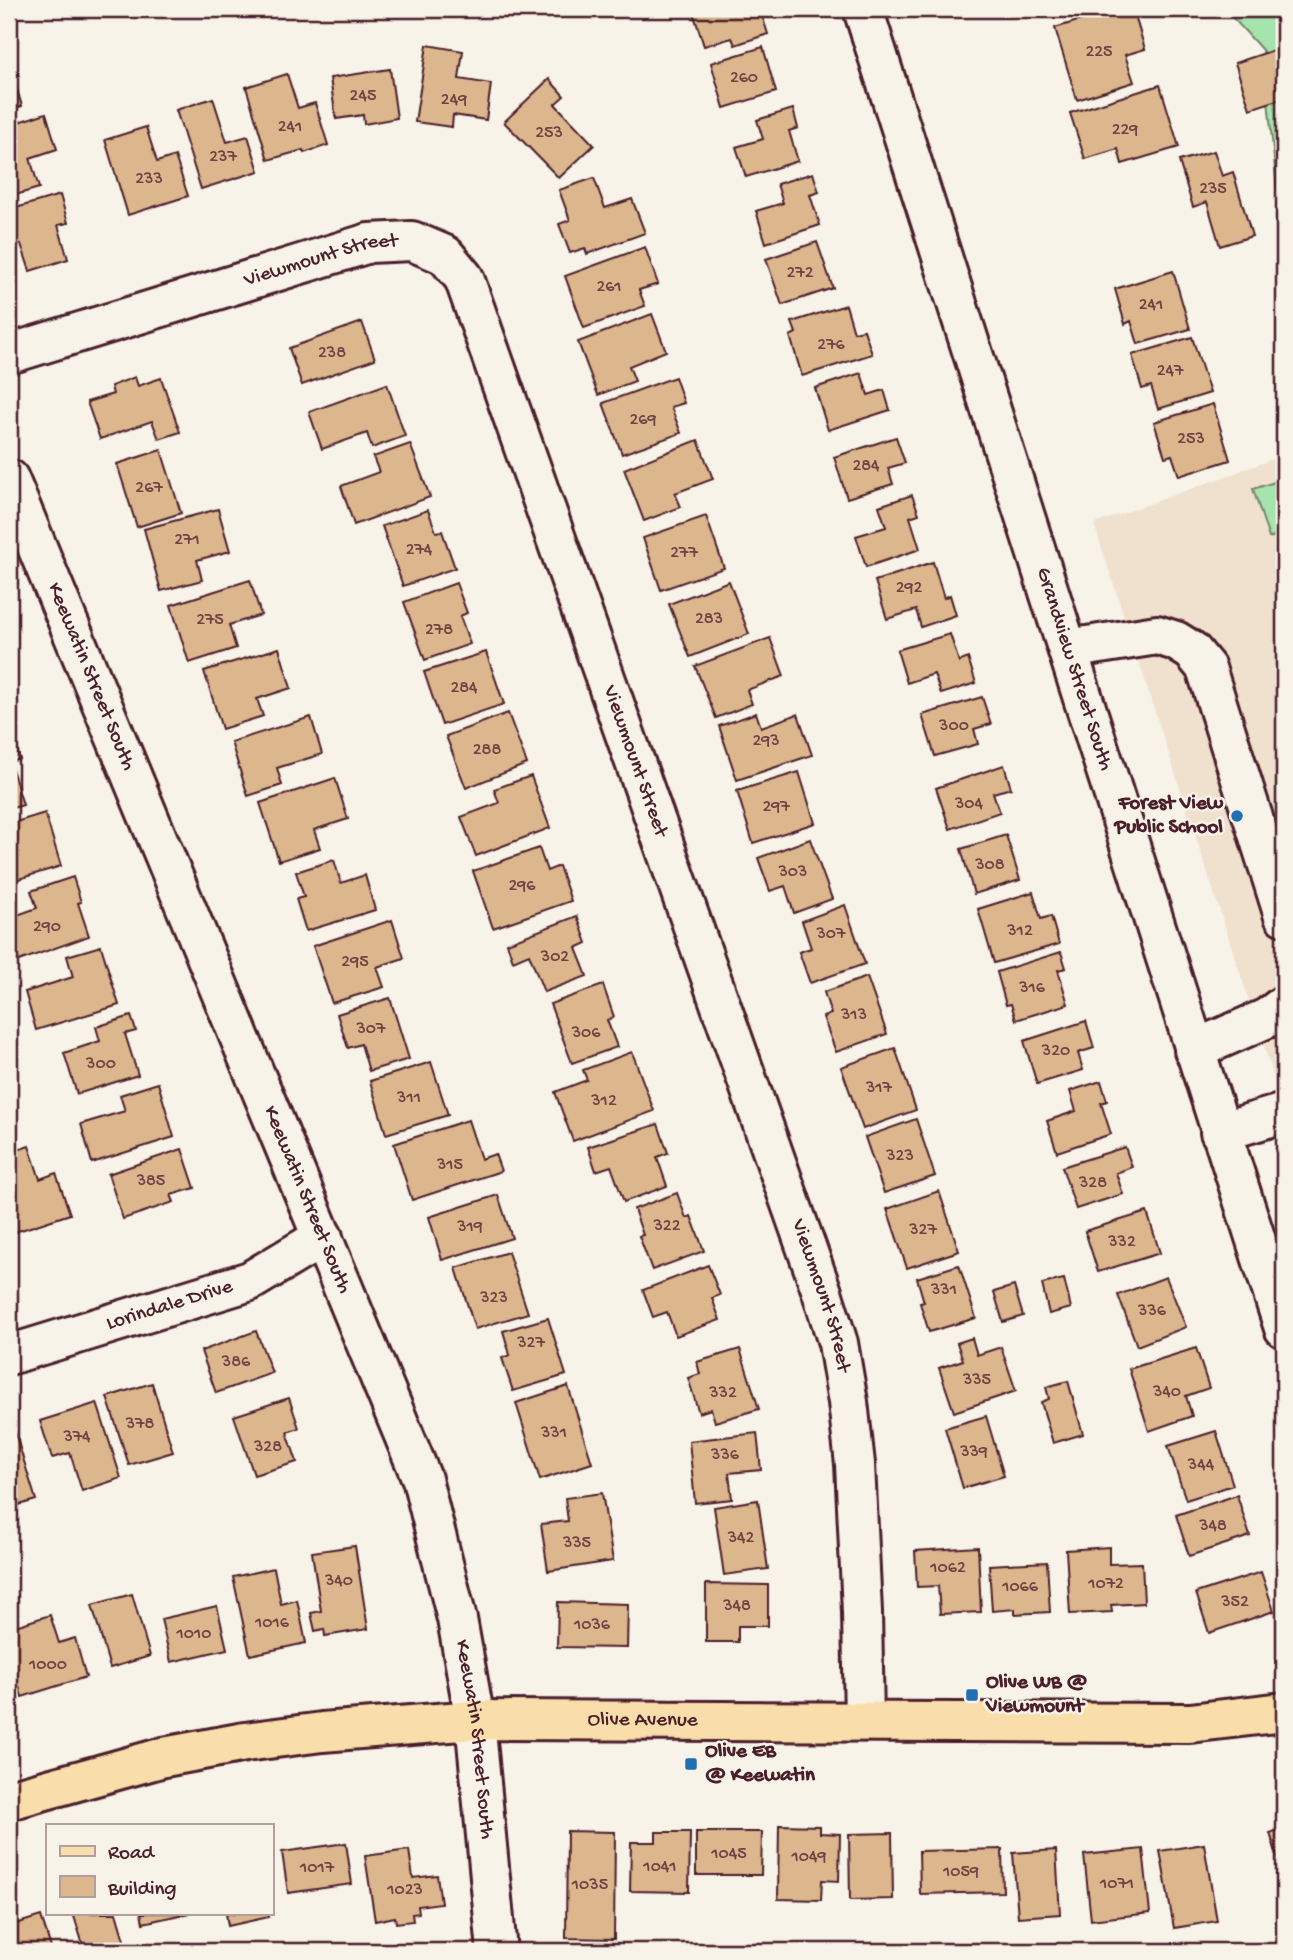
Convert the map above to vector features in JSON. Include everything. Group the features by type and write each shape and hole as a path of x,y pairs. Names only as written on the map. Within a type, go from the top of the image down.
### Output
{"main road":[{"name":"Olive Avenue","path":"9,1800 152,1760 245,1742 323,1732 475,1720 1189,1723 1284,1712"}],"street":[{"name":"Grandview Street South","path":"863,9 1284,1328"},
{"name":"Viewmount Street","path":"9,354 369,243 412,241 445,256 464,278 838,1343 855,1464 864,1721"},
{"name":"Keewatin Street South","path":"9,478 422,1479 457,1619 475,1720 498,1951"},
{"path":"1068,649 1157,635 1176,641 1192,651 1206,667 1284,916"},
{"path":"1194,1050 1267,1018 1284,1005"},
{"path":"1220,1132 1284,1113"},
{"name":"Lorindale Drive","path":"9,1355 250,1281 323,1237"}],"shaded area":[{"name":"Forest View Public School","path":"1284,455 1284,1108 1094,524"}],"green space":[{"path":"1225,9 1284,9 1284,203 1277,189 1263,51"},
{"path":"1284,479 1284,533 1269,538 1253,489"}],"building":[{"path":"692,9 749,9 750,12 760,9 768,34 735,45 732,38 704,46"},
{"path":"1117,9 1133,9 1145,49 1125,55 1134,82 1077,100 1055,28"},
{"path":"9,41 19,75 13,76 22,106 9,110"},
{"path":"427,45 463,51 459,79 491,84 486,120 453,115 452,127 415,122"},
{"path":"763,47 776,92 724,108 711,63"},
{"path":"1283,47 1284,98 1250,109 1235,63"},
{"path":"390,69 397,118 364,124 363,115 336,119 330,78"},
{"path":"287,74 298,108 315,103 328,145 268,160 246,87"},
{"path":"549,79 564,96 555,104 594,145 559,178 504,122"},
{"path":"1160,85 1179,147 1122,164 1118,149 1085,159 1070,113"},
{"path":"213,98 227,142 248,136 259,171 201,189 176,110"},
{"path":"793,109 798,128 789,131 798,161 746,177 736,147 763,139 757,120"},
{"path":"46,113 57,149 30,158 39,188 9,197 9,125"},
{"path":"146,127 157,162 175,156 188,196 128,215 105,140"},
{"path":"1214,151 1222,176 1233,172 1252,236 1220,246 1207,202 1193,207 1179,161"},
{"path":"813,173 819,192 810,195 820,225 766,243 756,211 783,203 777,184"},
{"path":"594,178 605,208 632,199 645,233 587,254 585,248 570,253 559,224 570,220 559,190"},
{"path":"60,195 68,223 58,225 68,259 30,271 21,244 13,246 9,231 9,210"},
{"path":"817,242 833,288 782,305 766,259"},
{"path":"645,247 658,284 639,290 645,306 584,328 565,276"},
{"path":"1173,271 1190,329 1138,344 1131,321 1125,324 1115,289"},
{"path":"846,305 854,332 864,330 872,354 802,376 790,336 796,333 792,322"},
{"path":"652,314 666,351 629,366 635,381 598,395 578,342"},
{"path":"362,322 375,359 302,385 289,348"},
{"path":"1192,337 1210,393 1158,409 1151,386 1142,389 1132,355"},
{"path":"861,373 868,395 884,390 890,410 828,430 815,388"},
{"path":"135,377 138,386 161,378 180,432 159,439 152,421 100,439 87,402 113,394 111,386"},
{"path":"675,377 684,403 671,407 681,433 622,454 603,403"},
{"path":"387,384 405,436 372,448 367,433 322,449 309,412"},
{"path":"1213,404 1230,460 1179,476 1172,455 1165,457 1154,422"},
{"path":"896,437 905,463 888,468 893,484 847,498 834,457"},
{"path":"698,440 713,479 675,493 681,507 644,521 624,469"},
{"path":"410,444 430,497 354,525 341,486 379,472 373,457"},
{"path":"161,450 181,513 137,527 117,464"},
{"path":"912,495 919,514 910,517 920,549 866,567 856,536 886,527 879,506"},
{"path":"218,509 230,551 197,560 202,580 161,591 144,529"},
{"path":"428,510 436,532 442,531 455,568 403,586 382,526"},
{"path":"706,516 724,568 661,590 643,538"},
{"path":"933,562 944,598 950,595 956,615 921,627 916,610 887,619 875,581"},
{"path":"250,580 261,615 229,625 236,648 189,663 171,605"},
{"path":"729,581 749,634 690,657 669,604"},
{"path":"456,583 467,613 460,616 470,644 425,660 404,602"},
{"path":"950,634 959,662 968,658 976,683 941,694 934,674 907,683 897,650"},
{"path":"770,638 784,676 747,690 752,704 716,718 695,666"},
{"path":"279,648 291,688 257,699 263,716 222,729 204,671"},
{"path":"486,652 504,704 442,725 424,672"},
{"path":"982,697 991,724 974,729 978,744 935,756 922,715"},
{"path":"508,713 527,764 466,788 446,736"},
{"path":"756,713 761,727 798,714 812,755 737,780 719,726"},
{"path":"311,717 322,754 277,768 282,785 248,796 231,742"},
{"path":"16,746 20,759 10,762 23,805 9,809 9,748"},
{"path":"1004,765 1011,788 993,793 1000,812 950,829 936,788"},
{"path":"799,772 815,823 753,843 737,791"},
{"path":"531,776 550,828 476,856 461,817 499,803 494,789"},
{"path":"335,778 348,819 314,830 320,848 279,861 260,803"},
{"path":"45,813 61,866 9,882 9,824"},
{"path":"1006,835 1020,880 974,894 961,849"},
{"path":"810,839 832,899 794,913 785,886 770,891 758,858"},
{"path":"539,848 547,871 559,866 571,901 493,928 473,871"},
{"path":"334,860 341,883 365,875 375,910 306,931 296,899 304,897 296,872"},
{"path":"73,877 89,936 16,962 9,941 9,918 37,908 31,891"},
{"path":"1033,892 1041,919 1051,916 1059,944 994,963 978,909"},
{"path":"845,905 865,964 810,983 799,952 811,948 802,921"},
{"path":"577,916 587,943 576,948 587,976 544,992 529,954 513,961 507,943"},
{"path":"392,920 404,958 377,967 384,987 332,1003 313,946"},
{"path":"101,946 119,1005 36,1030 25,992 73,977 67,956"},
{"path":"1061,952 1066,968 1058,970 1068,1004 1016,1020 1011,1004 1006,1005 997,972"},
{"path":"867,977 887,1034 836,1052 823,1017 831,1014 824,992"},
{"path":"603,985 614,1017 607,1020 617,1047 572,1063 550,1004"},
{"path":"390,998 409,1059 369,1071 361,1044 348,1048 337,1014"},
{"path":"131,1016 136,1031 125,1034 138,1075 77,1094 64,1053 100,1041 96,1027"},
{"path":"1086,1021 1094,1048 1078,1053 1083,1070 1037,1084 1024,1041"},
{"path":"895,1048 916,1110 863,1129 841,1067"},
{"path":"632,1052 654,1111 573,1141 555,1092 587,1080 583,1070"},
{"path":"431,1062 448,1115 386,1134 370,1081"},
{"path":"1101,1081 1107,1101 1101,1103 1111,1134 1057,1152 1047,1121 1076,1111 1070,1091"},
{"path":"158,1083 174,1137 92,1163 81,1124 125,1111 120,1095"},
{"path":"916,1119 935,1176 884,1193 865,1137"},
{"path":"468,1120 481,1159 495,1154 501,1171 412,1200 394,1144"},
{"path":"658,1124 668,1153 657,1157 667,1186 624,1202 611,1166 596,1171 588,1147"},
{"path":"29,1146 40,1179 56,1173 70,1214 12,1233 9,1222 9,1153"},
{"path":"1125,1147 1132,1167 1116,1173 1123,1194 1076,1209 1062,1167"},
{"path":"182,1149 195,1188 171,1195 174,1202 123,1219 108,1174"},
{"path":"939,1191 959,1251 907,1268 887,1209"},
{"path":"677,1193 686,1218 691,1216 704,1251 652,1270 639,1236 643,1235 634,1209"},
{"path":"498,1195 512,1238 442,1260 429,1217"},
{"path":"1147,1212 1160,1253 1098,1272 1085,1231"},
{"path":"508,1252 528,1313 475,1329 456,1268"},
{"path":"708,1265 720,1295 712,1298 720,1320 676,1336 667,1312 653,1317 643,1290"},
{"path":"959,1265 976,1318 929,1332 920,1303 924,1302 917,1278"},
{"path":"1166,1277 1186,1327 1137,1346 1118,1295"},
{"path":"1064,1279 1071,1308 1049,1314 1042,1284"},
{"path":"1014,1286 1023,1316 1003,1322 994,1292"},
{"path":"548,1318 566,1375 513,1391 502,1358 510,1355 503,1331"},
{"path":"256,1331 272,1373 216,1393 201,1351"},
{"path":"972,1338 977,1355 1001,1347 1016,1391 954,1412 939,1368 963,1360 957,1343"},
{"path":"1196,1348 1209,1388 1186,1396 1192,1416 1149,1431 1129,1369"},
{"path":"740,1349 759,1409 715,1422 711,1409 699,1413 688,1378 700,1374 697,1362"},
{"path":"1068,1381 1083,1434 1053,1443 1041,1402 1049,1399 1046,1387"},
{"path":"152,1383 173,1452 129,1465 107,1397"},
{"path":"568,1386 592,1463 540,1480 516,1403"},
{"path":"289,1398 299,1428 287,1432 297,1462 254,1475 234,1416"},
{"path":"97,1403 121,1478 82,1491 70,1453 52,1458 40,1421"},
{"path":"986,1416 1004,1476 963,1488 945,1428"},
{"path":"14,1429 36,1500 9,1508 9,1430"},
{"path":"1216,1431 1233,1485 1186,1500 1168,1446"},
{"path":"757,1433 761,1470 729,1473 732,1499 695,1503 689,1441"},
{"path":"602,1493 613,1561 548,1571 541,1524 568,1521 565,1498"},
{"path":"1237,1495 1250,1536 1189,1556 1176,1515"},
{"path":"758,1500 768,1569 724,1575 714,1507"},
{"path":"355,1546 368,1629 325,1636 324,1629 315,1631 311,1613 321,1611 312,1552"},
{"path":"978,1547 981,1612 940,1614 938,1586 917,1587 915,1551"},
{"path":"1109,1547 1109,1564 1142,1563 1144,1603 1111,1605 1112,1612 1070,1614 1066,1550"},
{"path":"1047,1562 1050,1612 1015,1614 1015,1609 992,1611 989,1565"},
{"path":"274,1568 281,1604 297,1600 306,1643 250,1655 233,1577"},
{"path":"1261,1572 1274,1611 1209,1633 1196,1593"},
{"path":"706,1584 768,1585 768,1626 738,1626 738,1642 706,1642"},
{"path":"132,1594 150,1656 110,1668 92,1605"},
{"path":"558,1602 628,1604 627,1648 557,1647"},
{"path":"217,1606 227,1649 171,1662 161,1619"},
{"path":"50,1615 59,1643 75,1638 86,1677 22,1697 9,1653 9,1628"},
{"path":"779,1825 820,1826 820,1833 840,1834 839,1881 822,1880 821,1900 778,1899"},
{"path":"1284,1828 1284,1875 1283,1875 1270,1833"},
{"path":"567,1831 615,1832 614,1939 566,1938"},
{"path":"656,1832 690,1832 689,1892 630,1891 631,1842 656,1842"},
{"path":"696,1832 762,1832 761,1875 696,1875"},
{"path":"892,1833 893,1899 850,1900 849,1834"},
{"path":"346,1843 352,1884 288,1893 282,1852"},
{"path":"1204,1844 1217,1921 1174,1928 1160,1851"},
{"path":"1002,1849 1003,1892 920,1894 919,1851"},
{"path":"1143,1849 1150,1913 1091,1920 1084,1855"},
{"path":"409,1850 413,1878 437,1875 441,1903 418,1906 419,1913 412,1914 413,1921 396,1923 395,1917 375,1921 365,1856"},
{"path":"1056,1850 1060,1914 1018,1917 1013,1853"},
{"path":"73,1914 116,1914 127,1950 85,1951"},
{"path":"141,1914 184,1914 143,1923"},
{"path":"226,1914 268,1914 269,1917 228,1926"},
{"path":"41,1916 52,1951 9,1951 9,1926"}],"place":[{"name":"Forest View Public School","path":"1237,816"},
{"name":"Olive WB @ Viewmount","path":"972,1695"},
{"name":"Olive EB @ Keewatin","path":"691,1764"}]}
